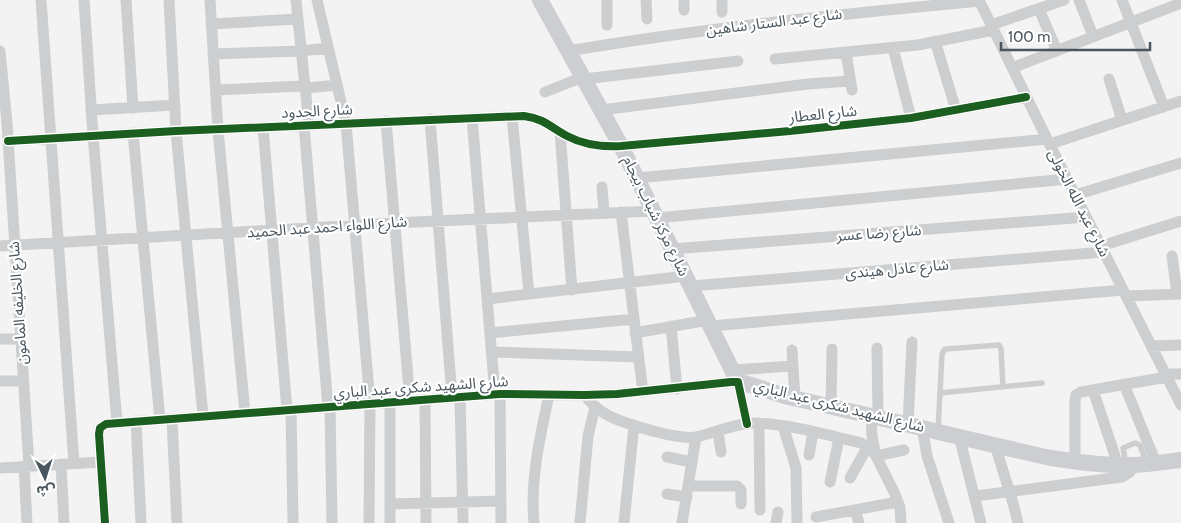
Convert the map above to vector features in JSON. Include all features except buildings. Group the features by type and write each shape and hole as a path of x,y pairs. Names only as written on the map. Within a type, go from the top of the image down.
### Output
{"main road":[{"name":"شارع مركز شباب بيجام","path":"540,0 621,146 735,376"},
{"name":"شارع الشهيد شكرى عبد الباري","path":"735,376 795,399 1075,462 1136,465 1181,460"}],"street":[{"path":"41,0 74,463"},
{"path":"84,0 102,241 111,424 100,428 99,431 105,523"},
{"path":"126,0 134,108"},
{"path":"168,0 176,131 203,416"},
{"path":"210,0 218,130 245,413"},
{"path":"296,0 329,407 332,523"},
{"path":"317,0 346,123 370,404 369,523"},
{"path":"607,0 607,25"},
{"path":"646,0 647,19"},
{"path":"722,0 722,12"},
{"name":"شارع عبد الستار شاهين","path":"568,51 661,36 979,0"},
{"name":"شارع عبد الله الخولى","path":"979,0 1048,142 1180,401"},
{"path":"775,59 893,48 935,41 992,27 1064,0"},
{"path":"1079,0 1093,36"},
{"path":"1122,0 1164,107"},
{"path":"1012,68 1181,3"},
{"path":"1039,9 1056,51"},
{"path":"211,24 298,19"},
{"path":"935,41 956,110"},
{"path":"213,54 301,51 328,48"},
{"path":"893,48 911,118"},
{"name":"شارع الخليفه المامون","path":"0,51 3,123 8,141 5,165 6,205 14,246 24,381 27,523"},
{"path":"601,110 789,86 851,85 846,53"},
{"path":"545,92 584,78 738,61"},
{"path":"1110,79 1122,120"},
{"path":"216,90 304,86 306,88 337,85"},
{"name":"شارع العطار","path":"621,146 911,118 1026,97"},
{"path":"637,178 1048,142 1181,101"},
{"path":"91,110 175,106"},
{"path":"512,116 529,294"},
{"name":"شارع الحدود","path":"8,141 133,133 512,116 544,121 579,142 621,146"},
{"path":"472,118 490,334 498,394 501,523"},
{"path":"430,120 456,397 463,523"},
{"path":"386,121 410,400"},
{"path":"262,127 289,410 293,523"},
{"path":"560,132 572,290"},
{"path":"133,133 160,420"},
{"path":"1075,195 1181,163"},
{"name":"شارع اللواء احمد عبد الحميد","path":"0,246 355,225 621,212 655,215 1067,179"},
{"path":"602,187 604,213"},
{"path":"621,212 642,392"},
{"name":"شارع رضا عسر","path":"672,249 1086,217"},
{"name":"شارع عادل هيندى","path":"487,298 630,284 1102,249 1181,221"},
{"path":"635,333 671,326 1124,293 1179,294 1172,256"},
{"path":"490,334 634,319"},
{"path":"671,326 677,389"},
{"path":"0,339 21,339"},
{"path":"912,342 915,425 949,523"},
{"path":"1151,346 1181,345"},
{"path":"876,456 872,436 875,416 878,348"},
{"path":"832,349 832,406"},
{"path":"792,350 795,399"},
{"path":"492,352 638,357"},
{"path":"747,424 735,376 793,366"},
{"path":"1075,462 1075,398 1081,392 1181,374"},
{"name":"شارع الشهيد شكرى عبد الباري","path":"111,424 498,394 584,395 642,392 723,382 735,376"},
{"path":"0,381 24,381"},
{"path":"975,496 1122,477 1130,472 1136,465 1124,384"},
{"path":"1094,390 1136,465"},
{"path":"534,523 533,480 549,394"},
{"path":"584,395 595,407 613,418 678,436 696,437 747,424 759,424 783,426 861,443 868,446 876,456 898,502 902,523"},
{"path":"425,399 426,523"},
{"path":"390,402 390,523"},
{"path":"580,523 588,436 595,407"},
{"path":"172,419 177,523"},
{"path":"136,422 141,523"},
{"path":"759,424 760,510"},
{"path":"624,523 634,425"},
{"path":"783,426 796,468 798,523"},
{"path":"718,431 721,452"},
{"path":"809,455 813,432"},
{"path":"959,436 981,523"},
{"path":"682,523 696,437"},
{"path":"830,482 839,438"},
{"path":"995,445 1018,523"},
{"path":"850,478 868,446"},
{"path":"876,456 904,450"},
{"path":"667,457 692,462"},
{"path":"0,468 101,462"},
{"path":"61,464 64,523"},
{"path":"667,494 737,486 741,490 742,504"},
{"path":"390,504 501,501"},
{"path":"816,517 852,507 898,502"},
{"path":"852,507 859,523"}],"lane":[{"path":"938,431 942,354 944,350 948,348 998,345 1001,349 1003,387"},
{"path":"940,393 1042,383"}],"cycle path":[{"path":"8,141 176,131 524,116 542,121 580,142 600,146 621,146 911,118 1026,97"},
{"path":"105,523 99,434 100,428 106,424 500,394 617,394 731,382 738,382 747,424"}]}
